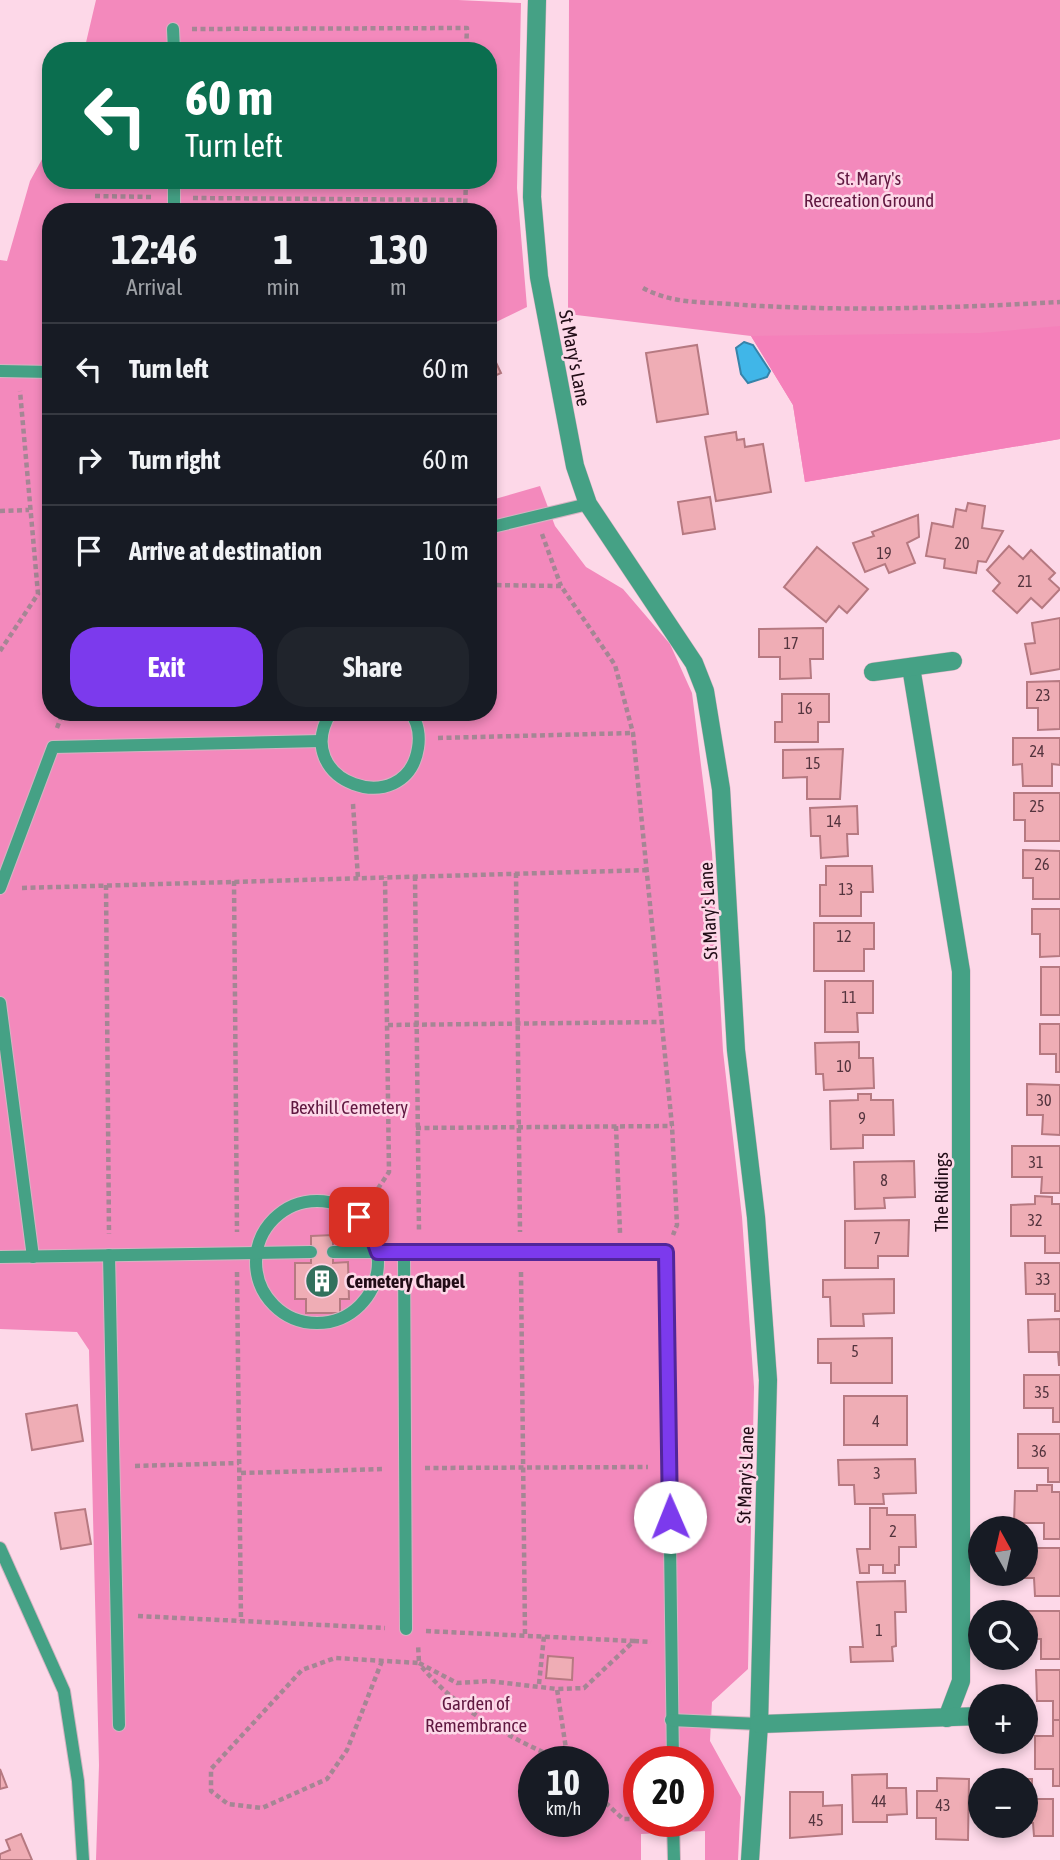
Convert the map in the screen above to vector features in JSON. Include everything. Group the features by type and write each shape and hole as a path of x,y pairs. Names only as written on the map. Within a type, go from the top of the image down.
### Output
{"street":[{"name":"St Mary's Lane","path":"537,0 532,197 539,277 575,466 588,504 694,663 705,691 721,789 736,1051 756,1217 768,1380 759,1724 750,1860"},
{"path":"873,672 953,661"},
{"name":"The Ridings","path":"911,667 961,971 961,1681 947,1718"},
{"path":"759,1724 968,1717"}],"lane":[{"path":"173,29 174,42"},
{"path":"174,189 174,203"},
{"path":"0,371 42,372"},
{"path":"497,526 588,504"},
{"path":"326,721 321,741 331,768 352,786 372,789 391,785 407,773 417,756 420,738 413,721"},
{"path":"0,888 53,747 321,741"},
{"path":"0,1003 33,1257"},
{"path":"318,1201 340,1205 359,1217 372,1235 378,1252 375,1282 362,1304 341,1319 317,1324 292,1318 271,1303 258,1281 256,1253 263,1234 277,1216 296,1205 318,1201"},
{"path":"0,1257 311,1252"},
{"path":"333,1252 666,1252 672,1746"},
{"path":"404,1252 405,1468 412,1630"},
{"path":"109,1255 119,1725"},
{"path":"0,1548 64,1691 78,1782 83,1860"},
{"path":"671,1720 759,1724"},
{"path":"673,1837 674,1860"}],"path":[{"path":"173,29 467,28 466,42"},
{"path":"95,196 465,200 466,189"},
{"path":"642,288 662,299 775,307 978,307 1060,302"},
{"path":"0,651 38,594 19,372"},
{"path":"0,511 29,510"},
{"path":"535,517 561,586 615,665 633,733 672,1126 677,1224 666,1252"},
{"path":"497,585 561,586"},
{"path":"420,738 633,733"},
{"path":"352,786 358,878"},
{"path":"0,888 648,870"},
{"path":"415,876 416,1128 420,1252"},
{"path":"359,1217 389,1172 385,877"},
{"path":"106,885 109,1255"},
{"path":"388,1026 662,1022"},
{"path":"616,1126 621,1252"},
{"path":"416,1128 672,1126"},
{"path":"115,1467 239,1463"},
{"path":"241,1473 405,1468 670,1467"},
{"path":"117,1615 634,1641 584,1688 558,1689 489,1681 457,1683 419,1663 335,1658 302,1670 211,1769 211,1791 228,1804 262,1808 327,1779 347,1750 382,1661"},
{"path":"412,1630 419,1663 456,1702 527,1746"},
{"path":"539,1685 544,1636"},
{"path":"558,1689 565,1746"},
{"path":"609,1806 623,1819"}],"green space":[{"name":"Bexhill Cemetery","path":"96,0 458,0 521,3 517,188 527,307 497,322 497,203 42,203 42,721 497,721 497,498 540,486 555,526 586,567 623,589 670,644 692,693 712,853 723,1051 742,1217 754,1387 748,1669 712,1702 710,1741 713,1746 623,1746 623,1837 641,1837 641,1860 96,1860 99,1765 89,1350 77,1332 0,1329 0,260 7,261 30,181 42,159 42,189 497,189 497,42 86,42"},
{"name":"St. Mary's Recreation Ground","path":"569,0 1060,0 1060,439 805,482 793,405 751,336 568,314"},
{"name":"Bexhill Cemetery","path":"714,1748 741,1797 738,1860 705,1860 705,1837 714,1837"}],"shaded area":[{"path":"1060,326 1060,439 805,482 793,405 751,336 980,333"}],"water":[{"path":"744,342 753,345 770,371 767,377 748,383 741,374 736,348"}],"building":[{"path":"697,345 708,414 657,422 646,353"},
{"path":"736,432 737,440 744,439 745,447 763,444 771,492 716,501 705,437"},
{"path":"710,497 715,529 683,534 678,502"},
{"path":"968,503 985,506 982,528 1003,531 986,562 978,561 976,573 944,568 945,559 926,556 932,523 953,527 956,509 966,511"},
{"path":"918,515 919,537 907,543 915,563 889,573 885,564 865,572 853,543 874,536 872,532"},
{"path":"1009,546 1023,559 1031,550 1055,573 1049,579 1060,589 1042,608 1031,598 1017,613 993,591 1000,583 987,570"},
{"path":"817,547 868,589 847,613 839,606 826,622 784,587"},
{"path":"1060,618 1060,669 1031,674 1025,644 1035,643 1032,623"},
{"path":"823,628 823,659 810,659 811,678 780,679 780,657 759,657 759,629"},
{"path":"1060,681 1060,729 1038,730 1038,708 1027,708 1027,682"},
{"path":"782,694 829,694 829,722 818,722 818,742 775,742 775,722 782,722"},
{"path":"1013,738 1060,738 1060,765 1052,764 1052,786 1023,786 1022,764 1013,765"},
{"path":"843,749 840,799 807,799 807,777 783,778 783,750"},
{"path":"1014,793 1060,793 1060,841 1025,841 1025,820 1014,820"},
{"path":"857,806 858,834 847,834 848,856 821,858 820,836 811,836 810,808"},
{"path":"1023,850 1060,851 1060,899 1033,899 1033,878 1023,878"},
{"path":"826,866 872,866 873,892 861,892 861,916 820,916 820,885 826,885"},
{"path":"1032,909 1060,909 1060,956 1040,957 1040,934 1032,934"},
{"path":"814,923 874,923 874,949 864,949 864,971 814,971"},
{"path":"1041,967 1060,967 1060,1015 1041,1015"},
{"path":"825,981 873,981 873,1013 857,1013 858,1032 825,1032"},
{"path":"1040,1024 1060,1024 1060,1072 1056,1072 1056,1054 1040,1054"},
{"path":"859,1042 859,1058 873,1058 874,1088 824,1090 823,1074 816,1074 815,1043"},
{"path":"1027,1084 1060,1085 1060,1135 1042,1134 1043,1115 1027,1115"},
{"path":"858,1094 871,1094 871,1100 893,1100 894,1135 863,1135 863,1148 831,1149 830,1101 858,1100"},
{"path":"1012,1146 1060,1146 1060,1193 1041,1193 1042,1177 1012,1177"},
{"path":"914,1161 915,1197 884,1198 885,1208 855,1209 854,1162"},
{"path":"1035,1196 1052,1197 1052,1204 1060,1204 1060,1253 1045,1253 1045,1236 1011,1236 1011,1205 1035,1204"},
{"path":"909,1220 908,1256 878,1256 878,1268 845,1268 845,1221"},
{"name":"Cemetery Chapel","path":"333,1235 333,1263 348,1262 349,1299 340,1299 340,1313 306,1313 306,1299 295,1299 295,1263 311,1263 311,1236"},
{"path":"1025,1263 1060,1263 1060,1311 1055,1311 1055,1294 1026,1294"},
{"path":"894,1279 894,1313 863,1314 864,1326 831,1326 830,1297 823,1297 823,1280"},
{"path":"1060,1319 1059,1365 1058,1352 1029,1352 1028,1320"},
{"path":"892,1338 892,1383 831,1383 831,1363 818,1363 818,1339"},
{"path":"1024,1375 1060,1375 1060,1422 1053,1422 1053,1408 1024,1408"},
{"path":"844,1396 907,1396 907,1445 844,1445"},
{"path":"77,1405 83,1441 32,1450 26,1414"},
{"path":"1018,1434 1060,1434 1060,1482 1048,1482 1048,1468 1018,1468"},
{"path":"915,1459 916,1493 883,1494 884,1504 855,1504 854,1485 839,1485 838,1460"},
{"path":"1037,1485 1052,1485 1052,1492 1060,1492 1060,1539 1044,1539 1044,1523 1038,1523 1038,1516 1014,1516 1015,1491 1037,1491"},
{"path":"870,1508 887,1508 887,1515 915,1515 916,1547 899,1547 899,1565 895,1565 895,1573 883,1573 883,1565 869,1565 869,1573 860,1573 857,1549 870,1549"},
{"path":"85,1509 91,1544 61,1549 55,1513"},
{"path":"1038,1548 1060,1548 1060,1596 1035,1596 1034,1586 1038,1586"},
{"path":"905,1581 906,1612 895,1612 896,1646 892,1647 893,1661 851,1662 850,1647 863,1647 857,1582"},
{"path":"1038,1611 1060,1611 1060,1659 1041,1659 1041,1639 1038,1639"},
{"path":"548,1656 573,1658 572,1680 546,1678"},
{"path":"1036,1670 1060,1670 1060,1720 1053,1720 1053,1701 1038,1701"},
{"path":"1053,1720 1060,1720 1060,1786 1053,1786 1053,1769 1035,1768 1038,1736 1053,1736"},
{"path":"0,1769 7,1787 0,1789"},
{"path":"887,1774 887,1788 906,1788 907,1814 887,1815 887,1822 853,1822 852,1775"},
{"path":"937,1778 968,1779 968,1840 936,1839 936,1818 917,1818 917,1791 937,1791"},
{"path":"790,1792 823,1792 823,1806 842,1805 842,1834 790,1838"},
{"path":"1038,1799 1053,1799 1053,1836 1038,1836"},
{"path":"21,1834 32,1860 0,1860 0,1854 10,1850 6,1840"}],"place":[{"name":"Cemetery Chapel","path":"322,1281"}],"route":[{"path":"359,1217 372,1235 378,1252 666,1252 670,1517"}],"park label":[{"name":"Garden of Remembrance","path":"476,1714"}]}
